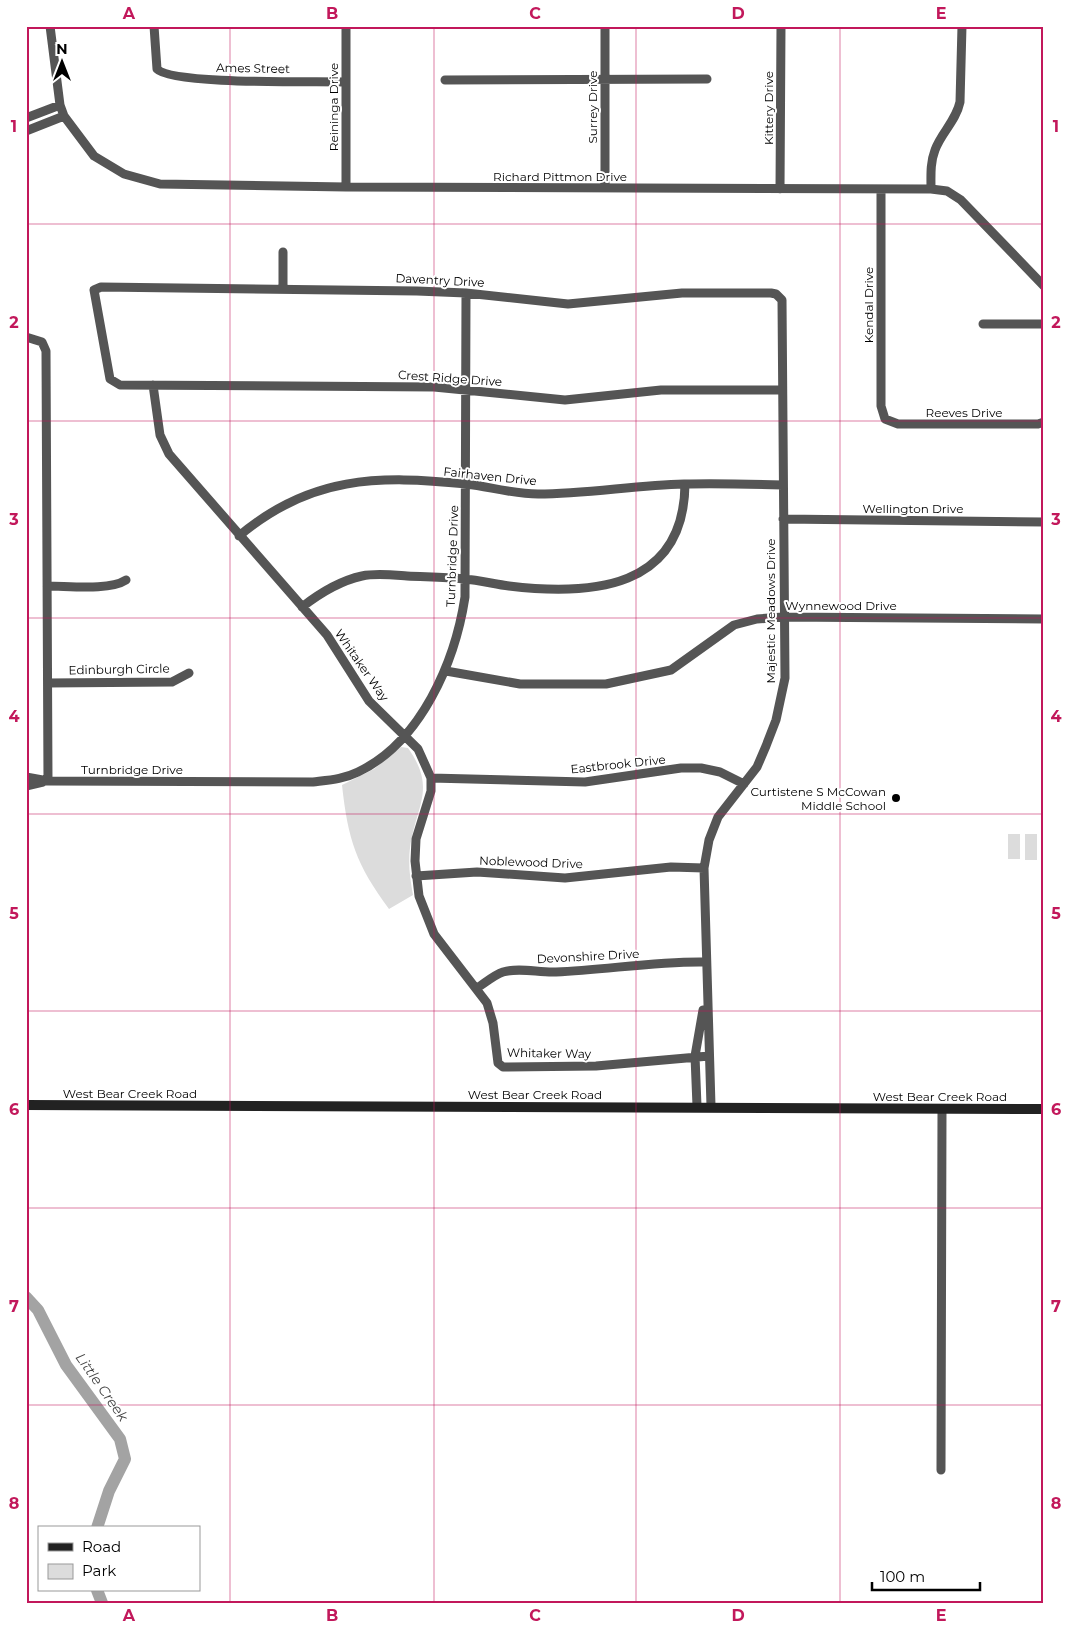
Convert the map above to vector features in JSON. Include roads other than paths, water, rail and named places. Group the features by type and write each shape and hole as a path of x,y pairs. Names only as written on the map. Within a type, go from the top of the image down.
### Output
{"main road":[{"name":"West Bear Creek Road","path":"26,1105 711,1106 1044,1109"}],"street":[{"name":"Richard Pittmon Drive","path":"50,26 60,105 64,116 94,156 124,174 145,181 184,185 346,187 931,189 947,191 961,200 1044,286"},
{"name":"Ames Street","path":"154,26 155,62 161,73 195,79 346,82"},
{"name":"Reininga Drive","path":"346,26 346,187"},
{"name":"Surrey Drive","path":"605,26 605,188"},
{"name":"Kittery Drive","path":"780,189 781,26"},
{"path":"931,189 931,163 935,149 958,112 960,102 962,26"},
{"path":"445,80 707,79"},
{"path":"26,118 60,105"},
{"path":"26,131 64,116"},
{"name":"Kendal Drive","path":"881,189 881,406 885,419"},
{"path":"283,252 283,289"},
{"name":"Daventry Drive","path":"114,384 110,379 94,290 101,287 466,293 552,304 682,293 771,293 776,294 782,300"},
{"name":"Turnbridge Drive","path":"26,777 48,781 314,782 338,779 358,772 405,736 429,702 446,671 460,627 465,579 467,484 466,293"},
{"name":"Majestic Meadows Drive","path":"711,1106 705,962 704,868 713,828 718,817 757,767 776,720 785,678 783,617 782,300"},
{"path":"983,324 1044,324"},
{"path":"26,337 42,342 46,351 48,781"},
{"name":"Crest Ridge Drive","path":"114,384 378,386 466,389 565,400 661,390 782,390"},
{"name":"Whitaker Way","path":"153,385 160,435 169,454 327,636 369,701 418,750 431,778 431,791 416,839 416,876 419,896 434,934 487,1003 493,1023 498,1063 503,1067 596,1066 709,1056"},
{"name":"Reeves Drive","path":"885,419 898,424 1038,424 1044,422"},
{"name":"Fairhaven Drive","path":"239,536 274,510 303,495 333,486 390,480 467,484 526,494 569,494 685,484 783,485"},
{"path":"302,607 331,587 363,576 465,579 510,586 554,589 594,587 625,581 644,570 663,554 675,538 682,517 685,484"},
{"name":"Wellington Drive","path":"783,519 1044,522"},
{"path":"47,586 107,586 119,584 126,580"},
{"name":"Wynnewood Drive","path":"446,671 472,678 520,684 606,684 671,670 734,625 757,619 783,617 1044,619"},
{"name":"Edinburgh Circle","path":"48,683 172,682 189,673"},
{"name":"Eastbrook Drive","path":"431,778 585,782 681,768 701,768 720,772 744,784"},
{"name":"Turnbridge Drive","path":"26,786 48,781"},
{"name":"Noblewood Drive","path":"416,876 477,872 565,878 671,867 704,868"},
{"name":"Devonshire Drive","path":"477,988 503,972 520,970 546,972 705,962"},
{"name":"Majestic Meadows Drive","path":"697,1106 695,1056 706,992"},
{"path":"941,1470 942,1109"}],"waterway":[{"name":"Little Creek","path":"26,1297 38,1310 66,1365 120,1439 125,1459 109,1491 98,1526"},
{"name":"Little Creek","path":"98,1592 102,1603"}],"place":[{"name":"Curtistene S McCowan Middle School","path":"896,798"}]}
